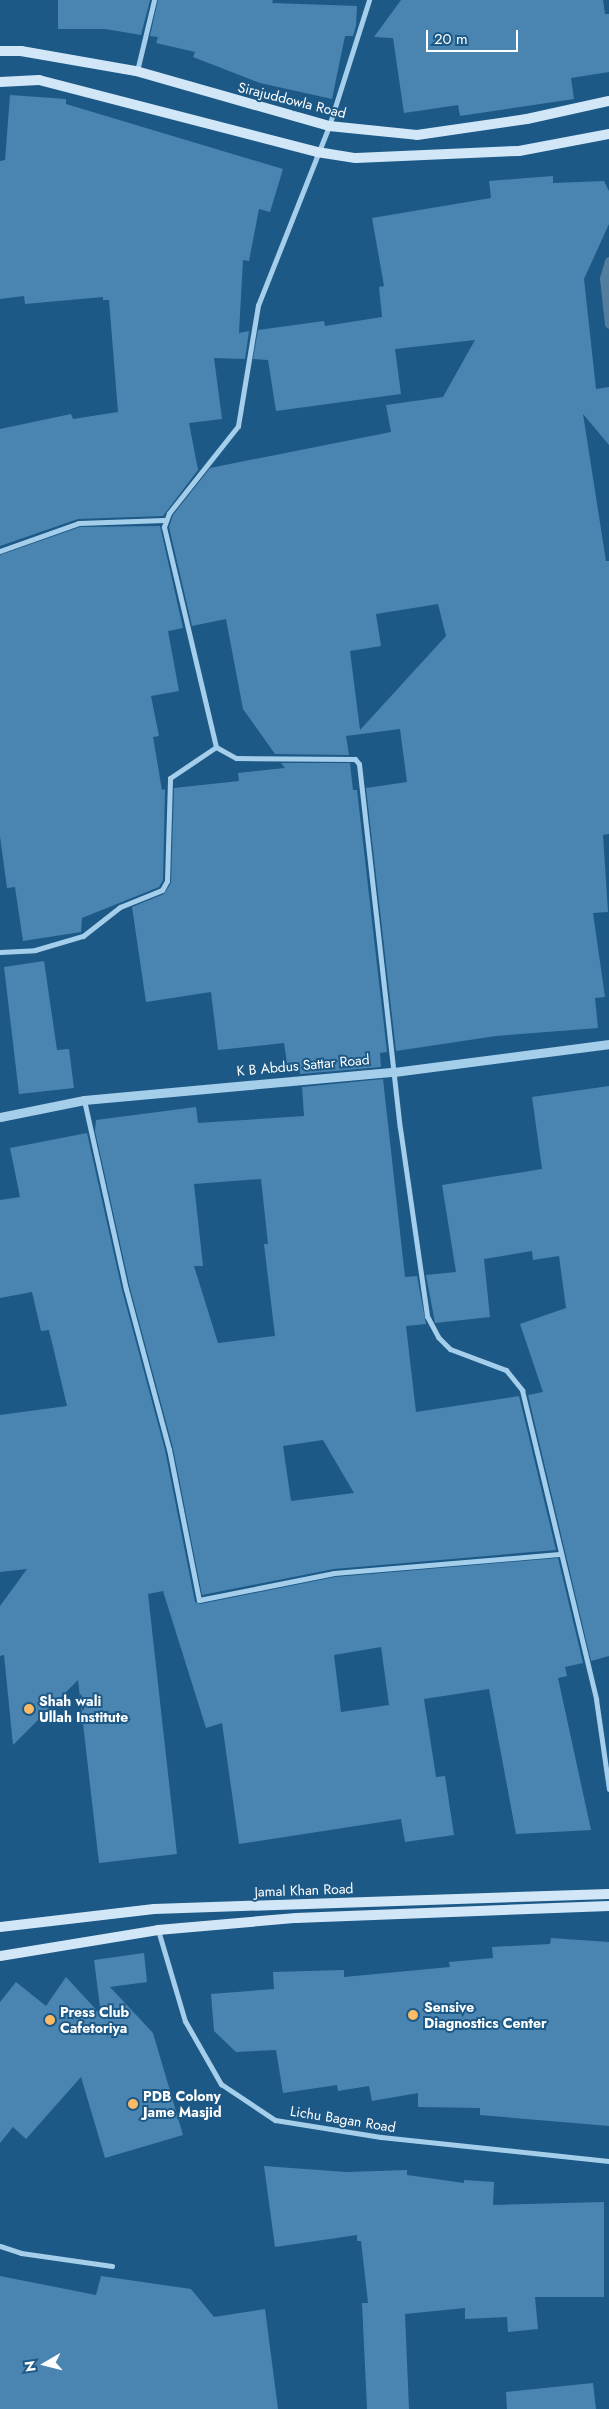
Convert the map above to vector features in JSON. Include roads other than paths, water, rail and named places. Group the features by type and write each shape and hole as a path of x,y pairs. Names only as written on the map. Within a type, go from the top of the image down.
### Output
{"main road":[{"name":"Sirajuddowla Road","path":"0,51 21,51 136,71 329,126 417,135 527,119 609,101"},
{"path":"0,82 38,80 317,152 356,158 519,151 609,134"},
{"name":"Jamal Khan Road","path":"0,1927 154,1909 609,1894"},
{"path":"0,1956 158,1930 296,1918 609,1906"}],"street":[{"path":"136,71 154,0"},
{"path":"0,551 79,523 164,520 238,426 258,305 317,152 329,126 369,0"},
{"path":"164,520 216,747 236,758 354,759 359,764 394,1072 427,1316 438,1337 450,1349 506,1370 522,1390 559,1554 596,1699 609,1789"},
{"path":"0,952 35,950 83,936 120,907 162,890 167,881 170,778 216,747"},
{"name":"K B Abdus Sattar Road","path":"0,1116 84,1100 394,1072 609,1044"},
{"path":"84,1100 126,1289 169,1448 199,1600 334,1573 559,1554"},
{"name":"Lichu Bagan Road","path":"158,1930 185,2021 221,2084 275,2120 381,2137 609,2161"},
{"path":"0,2246 21,2253 112,2266"}],"waterway":[{"path":"609,261 604,278 609,324"}],"place":[{"name":"Shah wali Ullah Institute","path":"29,1709"},
{"name":"Sensive Diagnostics Center","path":"413,2015"},
{"name":"Press Club Cafetoriya","path":"50,2020"},
{"name":"PDB Colony Jame Masjid","path":"133,2104"}]}
